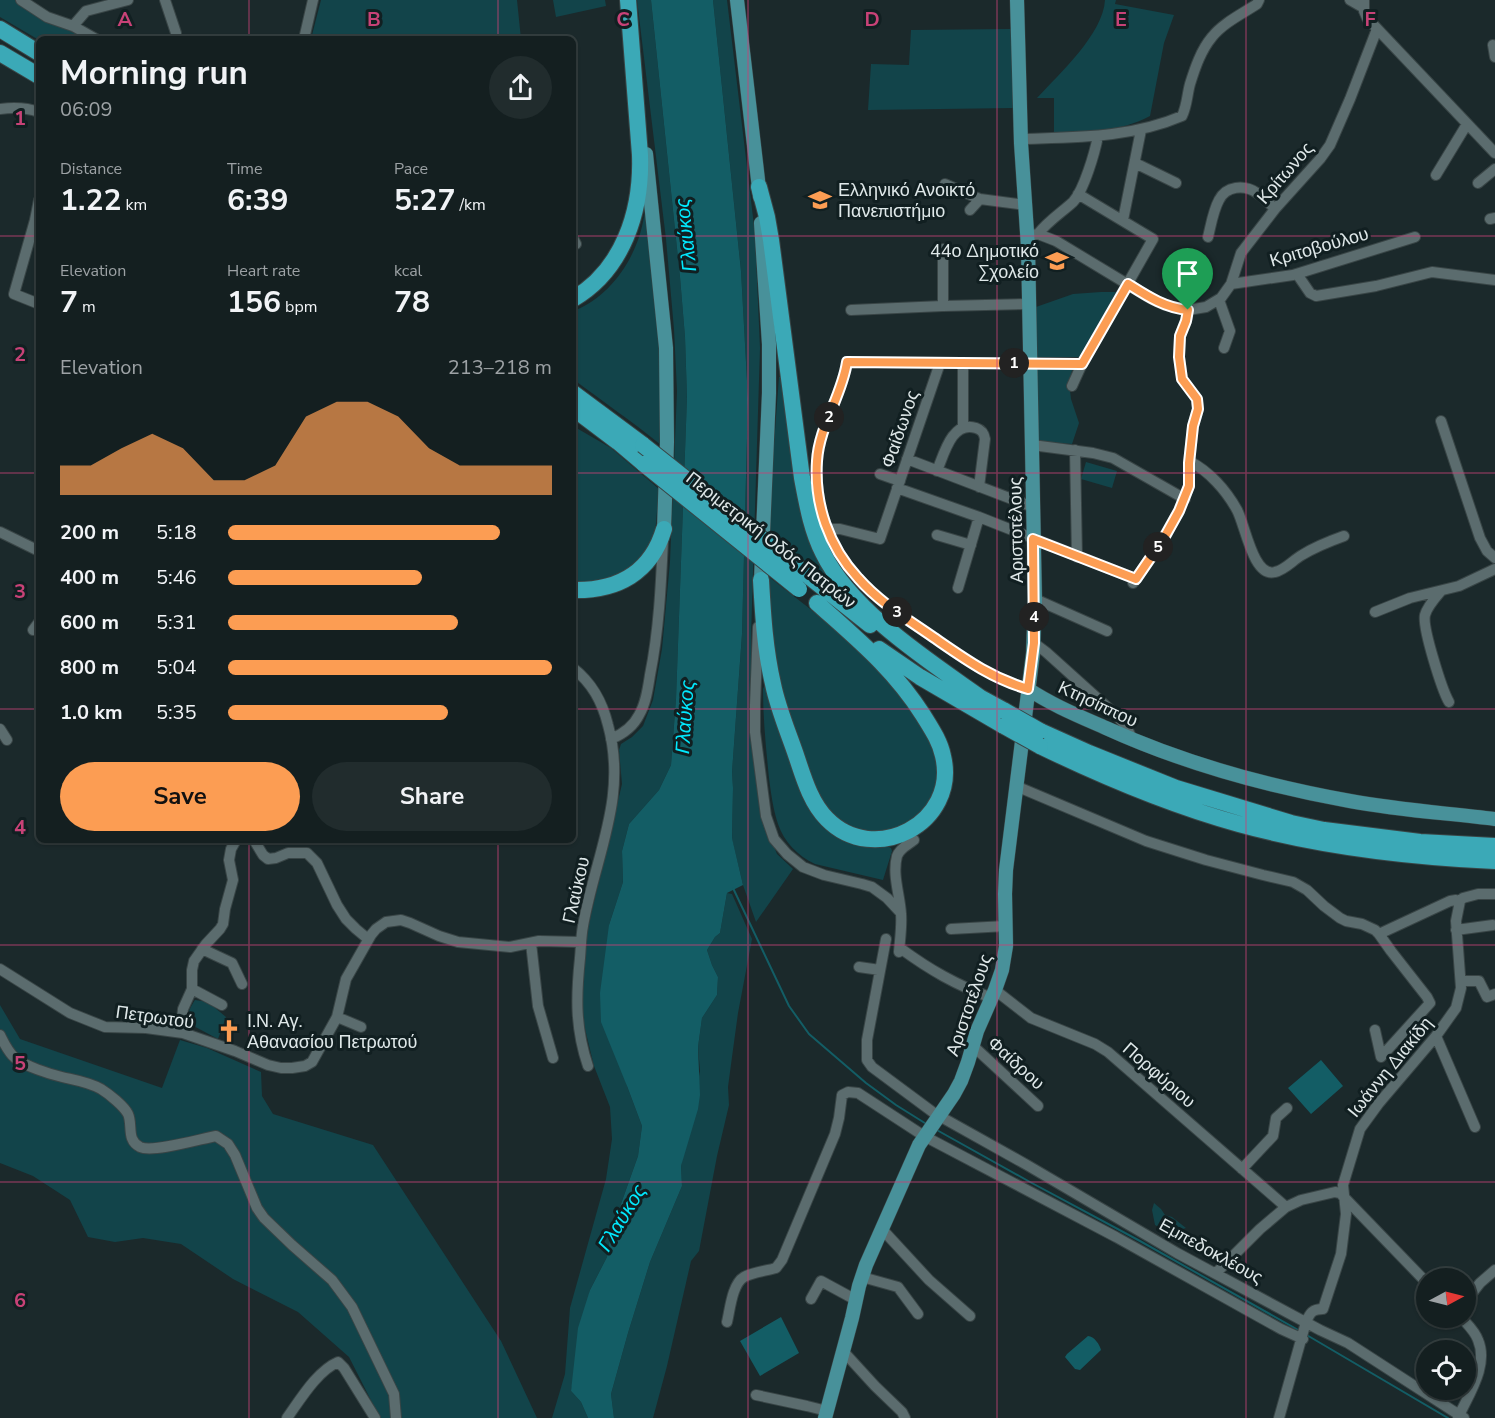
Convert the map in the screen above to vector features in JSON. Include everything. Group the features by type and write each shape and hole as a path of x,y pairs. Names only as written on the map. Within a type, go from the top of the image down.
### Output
{"highway":[{"path":"576,297 594,284 616,260 627,236 637,202 640,155 628,0"},
{"path":"0,29 36,50"},
{"path":"0,53 36,74"},
{"path":"759,187 771,240 802,478 809,515 818,542 836,574 866,609 909,646 981,698"},
{"name":"Περιμετρική Οδός Πατρών","path":"576,396 642,456 803,582 981,698 1004,719"},
{"name":"Περιμετρική Οδός Πατρών","path":"576,410 642,456"},
{"path":"576,421 642,456"},
{"path":"576,590 600,589 620,583 646,563 656,549 664,529"},
{"path":"761,580 767,653 773,687 802,774 814,801 826,818 848,833 870,839 898,836 919,825 936,805 945,780 942,750 928,724 900,683 877,657 817,603"},
{"name":"Περιμετρική Οδός Πατρών","path":"803,582 817,603 920,677 1040,738 1104,776 1171,802 1258,829 1360,849 1495,861"},
{"name":"Περιμετρική Οδός Πατρών","path":"1040,738 1089,753 1176,788 1291,823 1324,830 1420,842 1495,846"}],"main road":[{"path":"628,0 666,348 667,442 664,529"},
{"path":"737,0 759,187 769,344 761,580"},
{"name":"Αριστοτέλους","path":"926,1134 959,1084 1005,959 1005,876 1034,643 1029,304 1033,235 1025,205 1017,0"},
{"name":"Κτησίππου","path":"1028,689 1054,704 1133,741 1210,768 1309,794 1391,807 1495,819"},
{"path":"826,1415 862,1277 881,1228 926,1134"}],"street":[{"path":"21,0 47,17 73,26 91,36"},
{"path":"73,26 87,6 128,0"},
{"path":"165,0 176,33"},
{"path":"305,36 313,0"},
{"path":"1021,139 1098,136 1141,130 1182,116 1197,64 1207,44 1217,32 1257,4 1259,0"},
{"path":"1350,0 1364,4 1367,18 1495,153"},
{"name":"Κρίτωνος","path":"1219,300 1231,284 1240,254 1330,145 1377,29"},
{"path":"0,110 14,107 36,111"},
{"path":"1436,175 1467,124"},
{"path":"1123,220 1141,130"},
{"path":"1033,235 1075,200 1098,136"},
{"path":"1135,164 1176,183"},
{"path":"1478,183 1495,169"},
{"path":"945,184 980,199 1025,205"},
{"path":"1208,237 1218,202 1229,190 1242,188 1251,190 1259,194 1275,209"},
{"path":"1072,386 1082,364 1153,239 1078,194"},
{"path":"970,210 980,199"},
{"path":"36,215 14,294 36,303"},
{"path":"1033,235 1066,247 1161,303 1188,310 1203,308 1219,300 1230,332 1224,348"},
{"name":"Κριτοβούλου","path":"1231,284 1297,274 1415,237"},
{"path":"943,249 943,306"},
{"path":"1297,274 1310,293 1316,296 1376,286 1432,272 1495,280"},
{"path":"851,310 1029,304"},
{"path":"880,474 898,484 1134,581 1164,538 1185,499 1189,486 1193,426 1198,409 1197,399 1182,379 1179,357 1180,336 1188,310"},
{"name":"Φαίδωνος","path":"820,443 844,377 847,362 940,363 880,539 840,529 828,529"},
{"path":"940,363 1082,364"},
{"path":"963,363 963,428"},
{"path":"1375,612 1410,598 1459,586 1494,562 1480,538 1441,421"},
{"path":"937,471 954,434 963,428 977,429 985,436 979,487"},
{"name":"Κτησίππου","path":"820,443 817,462 822,516 842,556 860,581 885,603 978,668 1009,683 1028,689"},
{"path":"1032,446 1075,450 1117,460 1185,499"},
{"path":"1075,450 1077,556"},
{"path":"908,459 1033,507"},
{"path":"1189,461 1208,474 1232,502 1251,548 1264,571 1272,573 1279,571 1301,555 1344,536"},
{"path":"958,588 979,517"},
{"path":"611,739 632,726 646,696 657,625 664,529"},
{"path":"0,532 36,550"},
{"path":"937,535 971,545"},
{"path":"761,580 755,732 766,816 774,839 802,867 872,887 887,898 901,913"},
{"path":"1441,591 1425,612 1424,620 1432,655 1444,694 1449,702"},
{"path":"1035,599 1107,631"},
{"path":"1034,643 1116,715 1126,726 1133,741"},
{"name":"Γλαύκου","path":"576,671 598,696 606,717 614,751 613,797 581,942 577,1004 580,1036 588,1066"},
{"path":"0,729 7,740"},
{"path":"1016,786 1179,852 1263,876 1295,882 1340,918 1375,930 1430,1003 1381,1057 1375,1030"},
{"path":"901,913 896,875 898,854 914,840"},
{"path":"183,1033 183,1010 192,989 194,961 223,924 233,880 228,860 234,843"},
{"path":"256,843 262,855 268,859 288,853 307,854 317,863 346,919 368,939"},
{"path":"1379,934 1450,901 1460,901 1478,894 1495,894"},
{"name":"Ιωάννη Διακίδη","path":"1320,1330 1323,1309 1341,1254 1346,1214 1342,1189 1358,1134 1363,1123 1436,1036 1456,1008 1460,996 1461,981 1456,930 1460,901"},
{"name":"Πορφύριου","path":"901,913 899,950 964,988 993,994 1031,1018 1095,1044 1108,1052 1286,1207"},
{"name":"Πετρωτού","path":"0,969 70,1013 105,1027 146,1028 183,1033 268,1065 292,1068 305,1066 312,1062 337,1017 346,979 368,939 382,924 396,920 410,923 452,941 510,947 544,941 581,942"},
{"path":"1456,930 1494,924"},
{"path":"951,929 1006,926"},
{"path":"860,967 880,970 886,939"},
{"path":"531,942 538,1005 553,1058"},
{"path":"202,949 232,963 243,964"},
{"path":"232,963 242,984"},
{"name":"Εμπεδοκλέους","path":"880,970 867,1040 867,1060 913,1098 938,1117 1027,1165 1177,1253 1306,1323 1348,1343 1460,1417"},
{"path":"1461,981 1479,981 1486,997 1495,994"},
{"path":"192,989 222,1005"},
{"path":"337,1017 361,1027"},
{"path":"0,1035 6,1048 15,1058 58,1076 90,1084 117,1101 128,1114 130,1133 134,1142 140,1147 151,1149 216,1136 228,1144 235,1155 257,1208 264,1218 332,1281 352,1307 394,1394 396,1418"},
{"path":"1436,1036 1474,1127"},
{"name":"Φαίδρου","path":"972,1045 1038,1106"},
{"path":"727,1322 739,1281 744,1276 777,1268 782,1260 835,1134 840,1098 843,1094 850,1092 858,1094 926,1134 1302,1339"},
{"path":"1242,1169 1274,1136 1276,1118 1287,1108"},
{"path":"1216,1273 1260,1229 1286,1207 1301,1200 1335,1192 1340,1193 1416,1272"},
{"path":"881,1228 935,1285 970,1316"},
{"path":"1476,1288 1495,1270"},
{"path":"862,1277 898,1287 918,1314"},
{"path":"811,1299 821,1281 856,1300"},
{"path":"1279,1418 1306,1323 1312,1311 1323,1309"},
{"path":"1460,1417 1480,1366 1482,1353 1471,1328"},
{"path":"843,1351 902,1412 905,1418"},
{"path":"287,1418 317,1379 338,1362 375,1418"},
{"path":"756,1395 807,1406 826,1415"}],"shaded area":[{"path":"0,0 15,0 36,15 81,36 36,36 36,38 0,17"},
{"path":"321,0 517,0 521,36 312,36"},
{"path":"553,0 605,0 606,6 556,17"},
{"path":"637,0 651,0 685,337 687,397 676,699 671,765 659,790 629,824 622,851 623,882 609,925 627,1086 642,1126 638,1156 611,1232 607,1257 590,1290 571,1391 581,1402 588,1418 552,1418 565,1374 570,1308 606,1179 612,1139 610,1107 594,1066 579,1004 584,944 622,784 619,750 621,744 643,726 653,700 662,649 670,562 677,391 674,329 666,239"},
{"path":"713,0 727,0 755,234 760,348 751,705 763,820 777,854 793,869 756,922 743,885 732,839 732,772 742,634 748,399 741,271"},
{"path":"1105,0 1116,0 1115,4 1174,15 1164,43 1150,116 1115,128 1054,133 1054,98 1037,98 1089,39 1097,26"},
{"path":"1011,29 1013,108 868,110 871,64 909,65 911,30"},
{"path":"646,209 661,352 661,445 576,381 576,310 603,293 619,276 641,232"},
{"path":"1117,292 1080,357 1037,357 1036,307 1073,294"},
{"path":"1073,367 1069,382 1071,399 1079,423 1072,444 1037,441 1037,368"},
{"path":"779,377 781,377 793,465 846,595 770,533 771,484"},
{"path":"576,428 611,448 659,489 655,534 648,551 619,576 576,583"},
{"path":"1086,462 1117,471 1112,488 1081,479"},
{"path":"769,577 845,636 895,685 934,748 938,782 925,811 905,827 871,833 843,824 820,799 778,683 767,601"},
{"path":"765,685 810,806 891,848 883,880 815,864 797,853 784,837 775,813 769,778 763,689"},
{"path":"727,893 732,894 752,939 738,1013 728,1087 729,1105 699,1251 691,1261 653,1418 614,1418 611,1394 628,1333 650,1262 682,1186 681,1166 700,1071 698,1047 702,1018 717,995 718,977 707,950 720,933"},
{"path":"195,1000 208,1002 226,1017 218,1039 188,1023 188,1014"},
{"path":"0,1005 20,1039 162,1088 180,1040 207,1048 261,1072 262,1096 273,1114 373,1145 501,1341 537,1418 380,1418 349,1357 298,1312 233,1279 181,1244 143,1238 115,1242 88,1237 70,1200 33,1176 0,1163"},
{"path":"1154,1203 1165,1215 1172,1217 1186,1228 1170,1233 1155,1225 1152,1210"}],"water":[{"name":"Γλαύκος","path":"651,0 713,0 741,271 748,399 742,634 732,772 732,838 743,885 727,893 720,933 707,950 718,977 717,995 702,1018 698,1047 700,1095 681,1166 682,1186 650,1262 628,1333 611,1394 614,1418 588,1418 581,1402 571,1391 578,1328 590,1290 607,1257 611,1232 638,1156 642,1126 601,1022 600,993 609,925 623,882 622,851 629,824 659,790 671,765 676,699 687,397 685,337"},
{"path":"1321,1060 1343,1086 1311,1114 1288,1088"},
{"path":"781,1317 799,1353 760,1376 740,1341"},
{"path":"1088,1336 1096,1341 1101,1350 1080,1370 1075,1369 1065,1357"}],"waterway":[{"path":"733,888 789,1006 809,1034 866,1083 928,1125"},
{"path":"935,1129 1300,1331"},
{"path":"1305,1334 1448,1418"}],"place":[{"name":"Ελληνικό Ανοικτό Πανεπιστήμιο","path":"820,200"},
{"name":"44ο Δημοτικό Σχολείο","path":"1057,261"},
{"name":"Ι.Ν. Αγ. Αθανασίου Πετρωτού","path":"229,1031"}],"route":[{"path":"1128,284 1161,303 1188,310 1180,336 1179,357 1182,379 1197,399 1198,409 1193,426 1188,471 1190,480 1185,499 1164,538 1136,579 1033,539 1034,643 1028,689 1009,683 978,668 885,603 860,581 842,556 824,521 820,506 817,471 820,443 844,377 847,362 1082,364 1128,284"}]}
